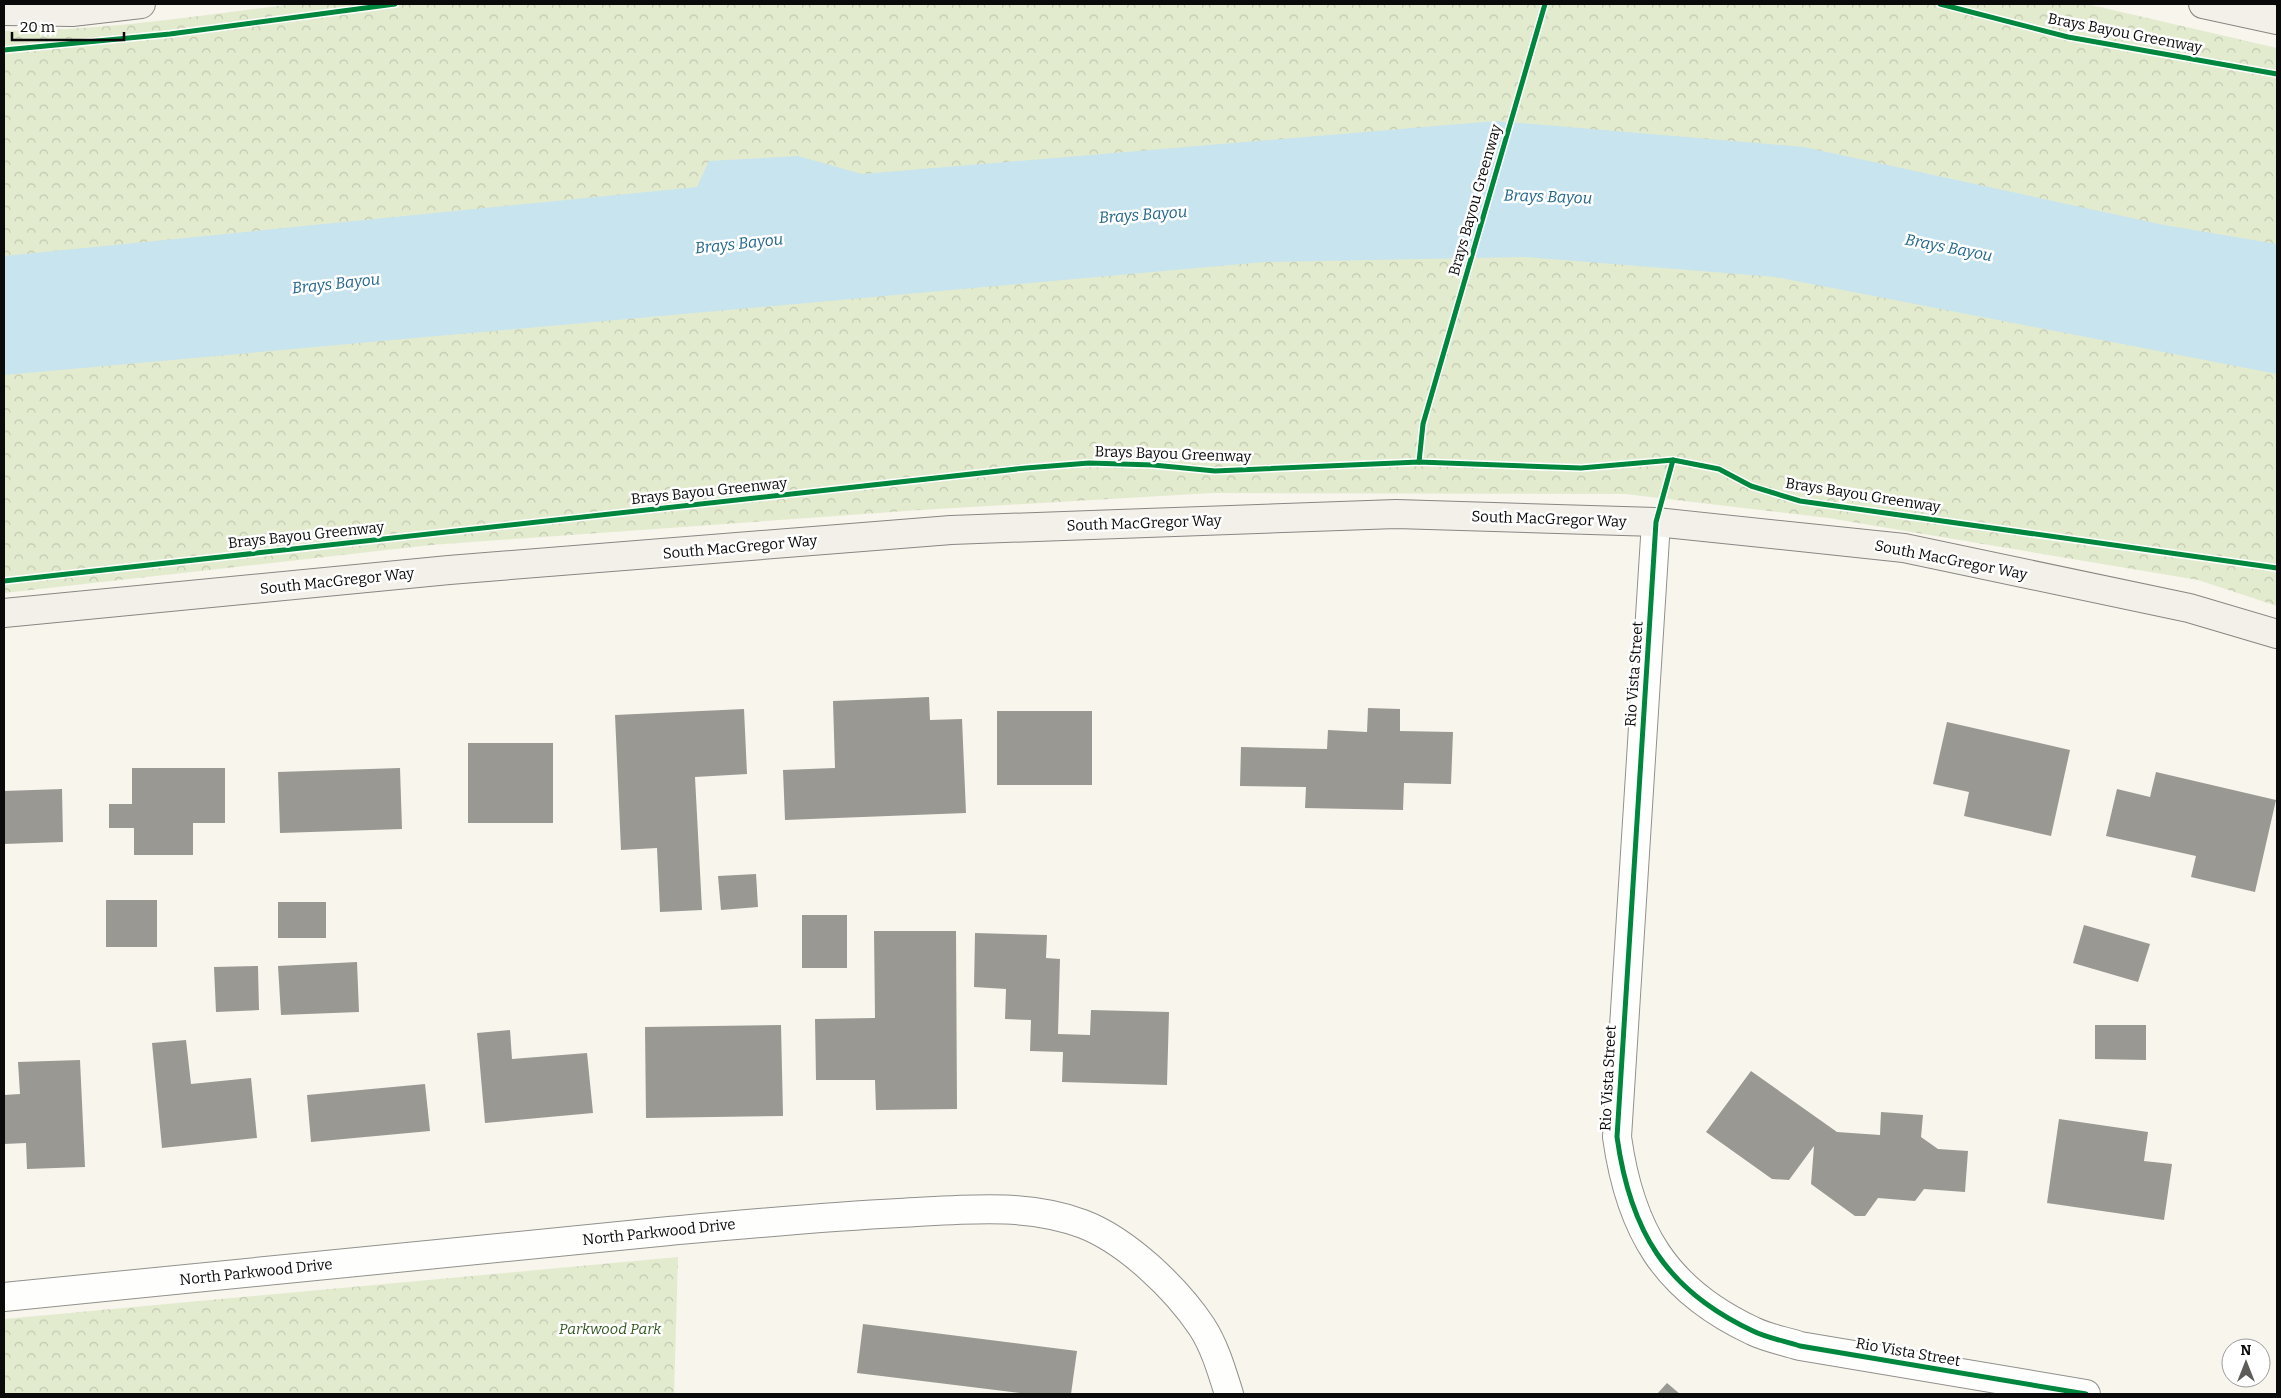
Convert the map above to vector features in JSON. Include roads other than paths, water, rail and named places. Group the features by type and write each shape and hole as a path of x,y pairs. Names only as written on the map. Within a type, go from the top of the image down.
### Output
{"main road":[{"path":"4,11 72,12 141,4"},
{"path":"2203,4 2277,20"},
{"name":"South MacGregor Way","path":"4,613 458,569 951,530 1396,514 1656,522 1904,548 2189,608 2277,634"}],"street":[{"name":"Rio Vista Street","path":"1656,522 1617,1137 1622,1176 1646,1239 1668,1268 1693,1295 1721,1314 1754,1332 1800,1346 2086,1394"},
{"name":"North Parkwood Drive","path":"4,1297 799,1218 990,1208 1034,1213 1083,1224 1116,1241 1149,1268 1180,1298 1203,1329 1220,1365 1229,1394"}],"water":[{"name":"Brays Bayou","path":"1496,121 1804,147 2164,225 2277,244 2277,374 1776,277 1525,257 1264,262 4,375 4,256 697,187 709,161 798,156 862,174"}],"park label":[{"name":"Parkwood Park","path":"610,1329"}]}
